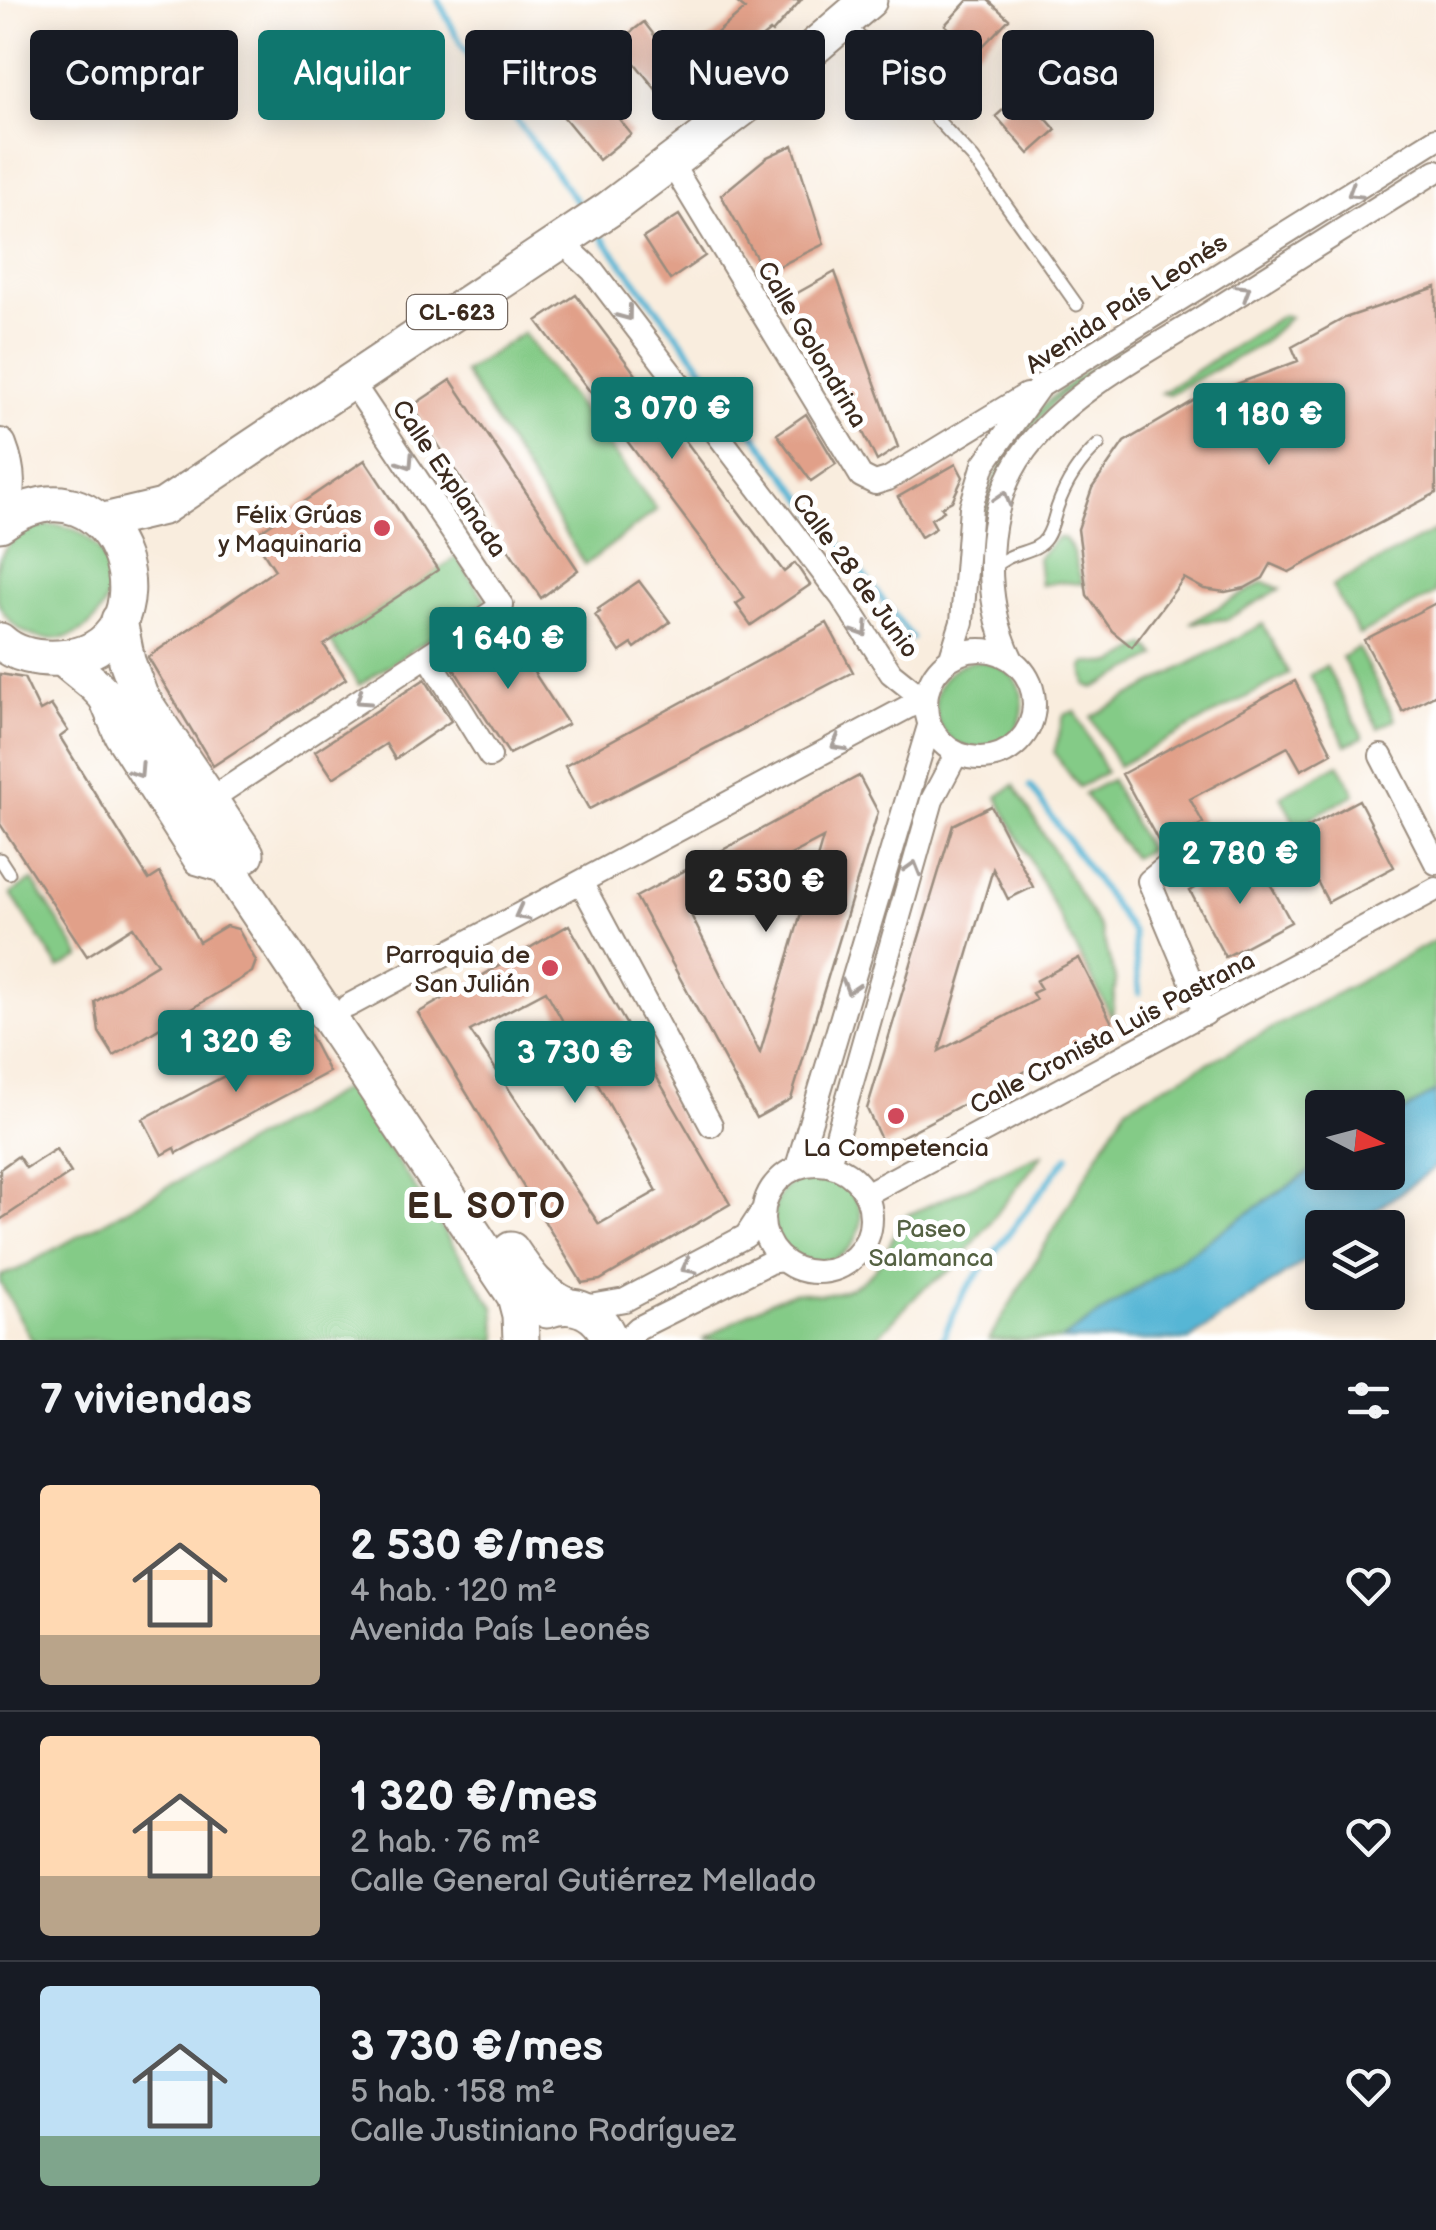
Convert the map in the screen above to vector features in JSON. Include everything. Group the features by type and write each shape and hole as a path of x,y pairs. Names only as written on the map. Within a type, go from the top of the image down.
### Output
{"main road":[{"name":"CL-623","path":"100,522 163,506 580,229 671,164 857,11"},
{"path":"4,456 24,483 100,522 124,558 128,582"},
{"path":"0,521 9,487 4,456"},
{"path":"0,521 40,505 66,505"},
{"path":"2,646 43,658 62,658 83,655 100,644 119,620 128,582 163,506"},
{"path":"119,620 140,696 211,799 245,881 348,1006 532,1283 548,1297 602,1324 610,1340"},
{"path":"62,658 128,720 245,881 515,1296 521,1340"},
{"path":"521,1340 538,1314 572,1307"}],"street":[{"name":"Avenida País Leonés","path":"951,658 962,622 972,507 984,464 1039,386 1436,139"},
{"name":"Calle Golondrina","path":"671,164 861,476 876,482 888,479 1039,386"},
{"name":"Avenida País Leonés","path":"1012,660 1002,640 991,571 995,524 1014,467 1025,449 1078,396 1436,171"},
{"name":"Calle 28 de Junio","path":"580,229 593,271 840,596 891,674 926,700"},
{"name":"Calle Explanada","path":"352,382 502,606 428,656"},
{"path":"942,448 964,448 979,454 984,464"},
{"path":"796,1167 929,726 926,700 938,669 970,650 992,652 1012,660 1025,674 1034,710 1028,730 1002,754 981,757 956,753 944,746 929,726"},
{"path":"211,799 428,656 490,756"},
{"path":"348,1006 926,700"},
{"path":"829,1164 932,800 956,753"},
{"path":"1382,756 1436,863"},
{"path":"1192,855 1149,881 1206,1014"},
{"path":"580,882 711,1125"},
{"name":"Calle Cronista Luis Pastrana","path":"866,1194 1436,889"},
{"path":"572,1307 624,1300 746,1236 763,1210 769,1192 780,1177 796,1167 829,1164 857,1180 871,1210 871,1226 865,1244 853,1259 818,1272 800,1270 770,1246 763,1210"},
{"path":"624,1340 638,1328 770,1262 783,1260"}],"lane":[{"path":"857,11 974,158 1078,305"},
{"path":"991,571 1008,554 1029,550 1046,539 1065,488 1082,459 1099,444"},
{"path":"0,858 10,873"}],"green space":[{"path":"1283,315 1290,317 1260,345 1169,394 1161,393"},
{"path":"523,333 657,510 585,565 464,372"},
{"path":"1143,337 1144,341 1061,395 1020,440 981,581 977,581 989,497 1002,463 1020,433 1043,406 1072,382"},
{"path":"52,525 74,530 92,542 107,571 104,604 92,622 74,634 52,639 30,634 12,622 0,604 0,560 12,542 30,530"},
{"path":"1436,530 1436,593 1359,635 1332,586"},
{"path":"1057,538 1064,538 1071,547 1083,584 1041,585 1038,558"},
{"path":"457,557 486,601 359,685 330,641"},
{"path":"1264,582 1280,589 1227,619 1190,623"},
{"path":"1263,624 1289,674 1118,766 1091,717"},
{"path":"1146,645 1157,656 1094,688 1086,685 1086,663 1114,663"},
{"path":"1358,648 1395,719 1378,728 1342,657"},
{"path":"979,661 996,664 1010,674 1020,688 1020,722 1010,736 996,746 979,749 962,746 948,736 938,722 935,705 938,688 948,674 962,664"},
{"path":"1326,666 1363,737 1346,745 1310,675"},
{"path":"1075,711 1106,772 1079,787 1054,753 1064,715"},
{"path":"1339,764 1355,794 1296,826 1281,796"},
{"path":"1111,780 1148,850 1133,858 1084,794"},
{"path":"1014,785 1101,930 1116,981 1112,1017 997,797"},
{"path":"32,880 81,957 59,968 11,894"},
{"path":"1436,940 1436,1091 1405,1111 1405,1090 1305,1090 1305,1175 1061,1340 989,1340 1126,1107"},
{"path":"348,1087 494,1307 498,1340 32,1340 0,1276"},
{"name":"Paseo Salamanca","path":"1044,1153 954,1268 923,1289 874,1340 702,1340 782,1296 838,1292 852,1287 881,1260 899,1219"},
{"path":"817,1174 842,1181 854,1193 861,1218 854,1243 842,1255 817,1262 792,1255 780,1243 773,1218 780,1193 792,1181"}],"water":[{"path":"1436,1091 1436,1167 1405,1189 1405,1111"},
{"path":"1305,1175 1305,1190 1404,1190 1376,1210 1305,1210 1305,1261 1189,1340 1061,1340"}],"building":[{"path":"734,0 801,0 775,30 720,30 745,9"},
{"path":"968,0 988,0 1009,19 982,47 982,30 951,30 945,25"},
{"path":"644,22 652,32 652,85 632,60 632,31"},
{"path":"1002,111 1002,120 1047,120 1056,130 1029,154 996,116"},
{"path":"566,120 620,120 631,134 599,160"},
{"path":"793,145 824,244 765,273 721,195 767,157"},
{"path":"679,215 705,256 670,280 643,238"},
{"path":"835,272 898,447 877,461 860,426 783,301"},
{"path":"1436,287 1436,493 1289,572 1271,564 1263,578 1245,588 1225,592 1204,589 1184,578 1132,647 1112,631 1087,595 1078,529 1092,488 1124,442 1197,399 1298,361 1292,347 1345,318"},
{"path":"576,295 784,572 795,563 810,585 751,625 736,604 745,598 537,321"},
{"path":"451,380 578,570 541,598 412,406"},
{"path":"806,414 836,464 811,481 777,434"},
{"path":"365,460 438,570 324,645 346,679 213,766 148,657 275,570 253,536"},
{"path":"956,464 963,477 952,501 931,519 936,528 921,537 898,497"},
{"path":"639,581 670,622 635,648 632,644 620,652 595,615"},
{"path":"1436,603 1436,694 1403,712 1364,640"},
{"path":"827,623 853,672 589,809 565,766"},
{"path":"504,627 568,724 509,754 450,663"},
{"path":"0,674 24,678 40,711 51,705 68,731 60,737 149,880 160,873 199,942 226,926 238,929 256,961 252,972 114,1056 99,1032 95,1002 157,964 133,927 87,956 0,824"},
{"path":"425,679 451,721 395,759 386,744 333,778 315,751"},
{"path":"1295,681 1332,753 1301,770 1288,747 1190,799 1203,823 1161,846 1122,774"},
{"path":"859,776 878,812 791,1099 756,1118 636,897","holes":["823,838 760,1053 688,909"]},
{"path":"1359,800 1394,867 1328,902 1293,835"},
{"path":"991,806 1033,887 1008,899 993,869 939,1051 1036,1000 1032,993 1041,989 1036,981 1079,958 1113,1025 884,1146 867,1109 953,825"},
{"path":"1255,856 1291,922 1225,957 1190,891"},
{"path":"569,925 730,1204 600,1280 582,1283 418,1013","holes":["546,991 657,1191 599,1224 470,1031"]},
{"path":"308,1032 329,1072 177,1153 175,1148 162,1155 143,1119"},
{"path":"56,1149 71,1173 0,1220 0,1169 18,1156 26,1168"}],"waterway":[{"path":"438,0 461,44 585,213"},
{"path":"597,231 912,638"},
{"path":"1030,786 1133,933 1139,993"},
{"path":"942,1340 963,1294 1068,1156"}],"place":[{"name":"Félix Grúas y Maquinaria","path":"382,528"},
{"name":"Parroquia de San Julián","path":"550,968"},
{"name":"La Competencia","path":"896,1116"}],"district":[{"name":"EL SOTO","path":"487,1206"}]}
